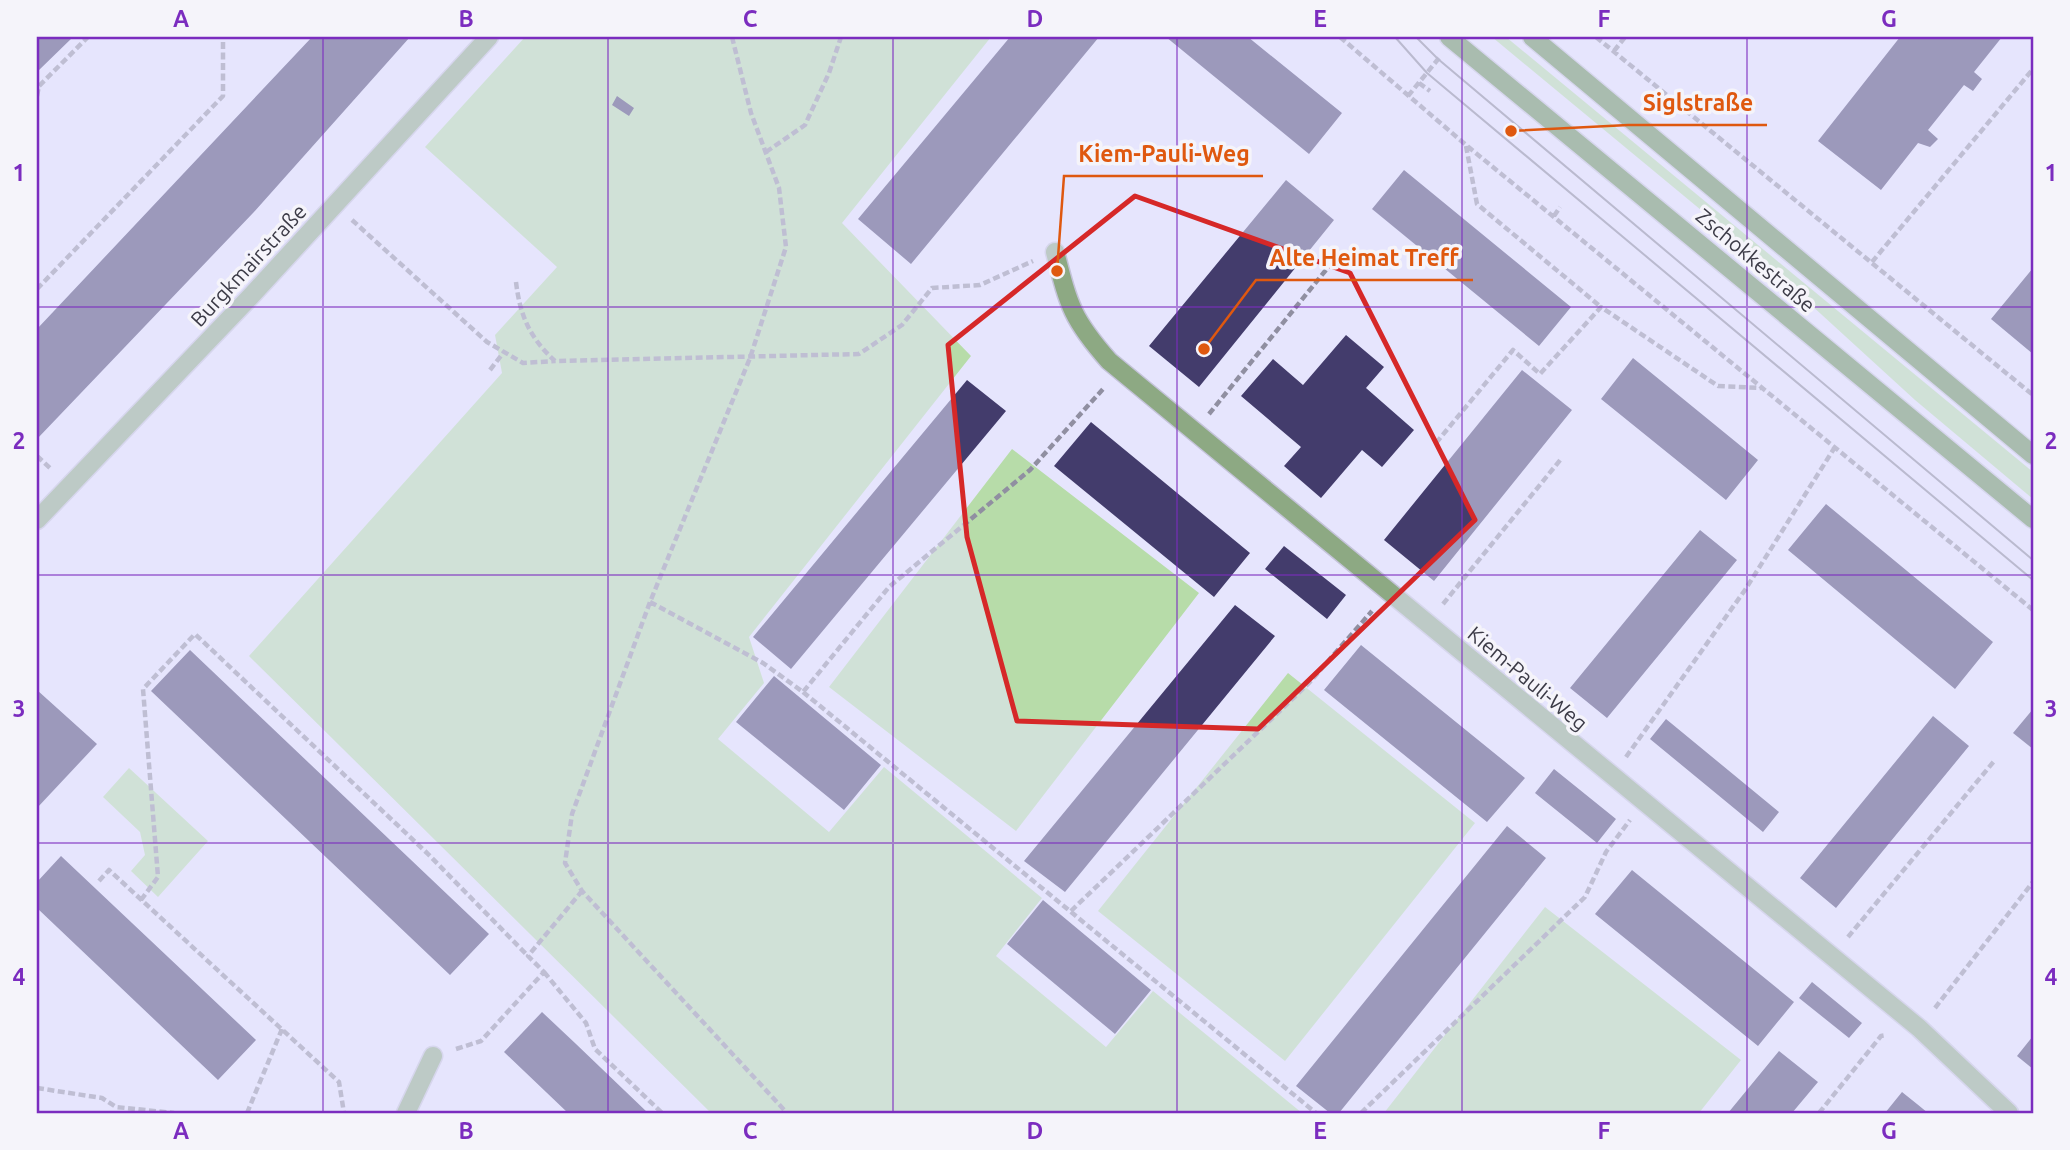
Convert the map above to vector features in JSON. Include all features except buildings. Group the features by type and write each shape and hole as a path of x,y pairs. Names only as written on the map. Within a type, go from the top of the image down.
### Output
{"main road":[{"name":"Zschokkestraße","path":"1532,37 2033,455"},
{"name":"Zschokkestraße","path":"1451,39 2033,519"}],"street":[{"name":"Burgkmairstraße","path":"37,520 260,286 489,37"},
{"name":"Kiem-Pauli-Weg","path":"1055,252 1069,305 1081,329 1120,370 1611,778 1919,1028 2009,1113"},
{"path":"406,1113 433,1056"}],"path":[{"path":"37,96 39,86 88,37"},
{"path":"37,289 223,96 223,37"},
{"path":"732,37 751,113 779,188 786,247 750,358 650,602 572,814 565,863 582,891 787,1113"},
{"path":"766,152 805,125 830,74 842,37"},
{"path":"1340,37 1466,145 2033,610"},
{"path":"1597,37 2033,395"},
{"path":"1614,51 1625,37"},
{"path":"1408,96 1451,39"},
{"path":"1872,262 2033,69"},
{"path":"1419,83 1430,91"},
{"path":"1466,145 1477,204 1601,307 1718,386 1762,388"},
{"path":"1553,216 1560,206"},
{"path":"352,219 487,342 523,363 859,354 902,325 932,288 980,285 1055,252"},
{"path":"1195,431 1330,265"},
{"path":"516,282 520,313 537,345 555,361"},
{"path":"1436,443 1513,350 1540,374 1601,307"},
{"path":"489,370 505,352"},
{"path":"803,692 889,587 1030,470 1120,370"},
{"path":"1611,778 1745,590 1835,447"},
{"path":"1427,624 1562,458"},
{"path":"1072,911 1309,683 1389,592"},
{"path":"650,602 763,663 803,692 1316,1113"},
{"path":"141,900 158,877 143,689 195,634 427,853 544,972 586,1023 595,1049 662,1113"},
{"path":"1832,956 1995,760"},
{"path":"1361,1113 1586,897 1606,852 1644,803"},
{"path":"99,881 110,870 339,1082 344,1113"},
{"path":"528,956 582,891"},
{"path":"433,1056 481,1041 544,972"},
{"path":"247,1113 282,1029"},
{"path":"37,1088 102,1098 116,1107 174,1113"}],"highlighted area":[{"path":"1135,196 1350,273 1475,520 1258,729 1017,721 967,537 948,345"}],"green space":[{"path":"525,37 991,37 842,223 971,356 749,637 764,683 718,739 829,832 884,767 1042,898 996,956 1106,1047 1153,991 1302,1113 711,1113 249,656 502,373 495,335 557,267 425,147"},
{"path":"1492,37 1506,37 2033,472 2033,499 1915,400 1765,263"},
{"path":"1012,449 1199,593 1016,831 829,687"},
{"path":"1288,673 1475,823 1285,1061 1098,911"},
{"path":"129,768 208,841 158,897 131,871 145,855 140,832 103,797"},
{"path":"1545,907 1741,1060 1699,1113 1384,1113"}],"tram line":[{"path":"1395,37 1427,73 2033,580"},
{"path":"1416,37 1438,59 2033,560"}],"place":[{"name":"Siglstraße","path":"1511,131"},
{"name":"Kiem-Pauli-Weg","path":"1057,271"},
{"name":"Alte Heimat Treff","path":"1204,349"}]}
